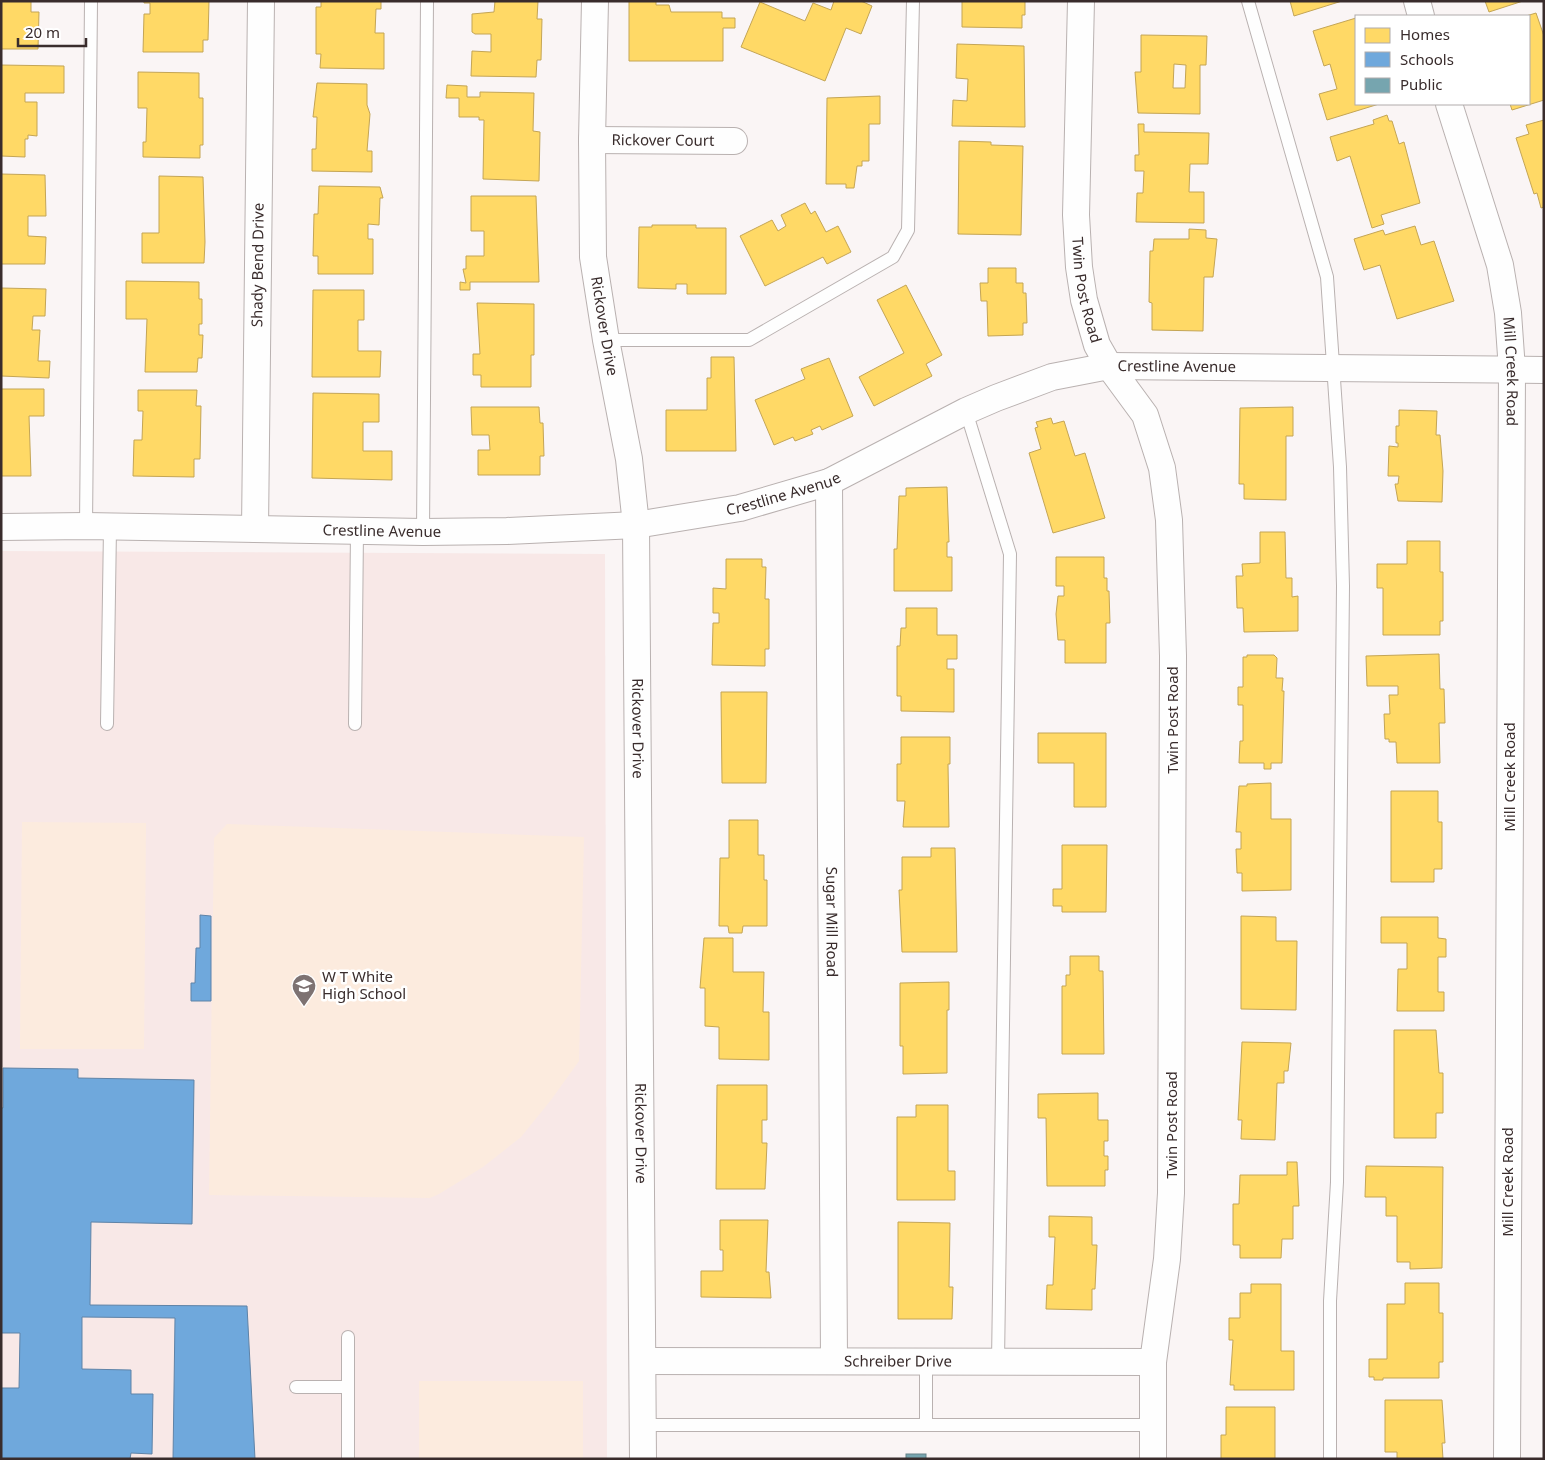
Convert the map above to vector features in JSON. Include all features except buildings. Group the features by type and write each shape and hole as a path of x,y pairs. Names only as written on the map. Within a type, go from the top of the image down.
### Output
{"street":[{"name":"Shady Bend Drive","path":"255,529 260,1"},
{"name":"Rickover Drive","path":"595,1 592,140 593,257 606,340 629,459 636,525 644,1360 643,1459"},
{"name":"Twin Post Road","path":"1080,1 1076,215 1079,267 1084,300 1097,345 1109,366 1146,414 1162,468 1169,520 1173,656 1171,1193 1166,1258 1153,1362 1153,1459"},
{"path":"1417,1 1421,15"},
{"name":"Mill Creek Road","path":"1449,105 1500,265 1508,313 1512,370 1507,1459"},
{"name":"Rickover Court","path":"592,140 734,141"},
{"name":"Crestline Avenue","path":"1,527 423,532 507,531 636,525 740,508 829,482 966,411 1052,376 1109,366 1544,370"},
{"name":"Sugar Mill Road","path":"829,482 834,1361"},
{"name":"Schreiber Drive","path":"644,1360 1153,1362"}],"lane":[{"path":"91,1 98,527 109,599 107,724"},
{"path":"423,532 427,1"},
{"path":"606,340 749,340 893,257 908,230 914,1"},
{"path":"1248,1 1327,277 1340,467 1344,586 1337,1182 1330,1301 1330,1459"},
{"path":"966,411 1010,554 998,1361"},
{"path":"355,724 358,530"},
{"path":"348,1337 348,1459"},
{"path":"926,1361 926,1425"},
{"path":"296,1386 348,1386"},
{"path":"643,1425 1153,1425"}],"shaded area":[{"name":"W T White High School","path":"1,551 605,554 607,1459 1,1459"},
{"path":"22,822 146,823 144,1049 20,1049"},
{"path":"227,824 584,837 579,1061 521,1137 483,1167 430,1198 209,1195 214,838"},
{"path":"419,1381 583,1381 583,1459 419,1459"}],"place":[{"name":"W T White High School","path":"304,1007"}]}
